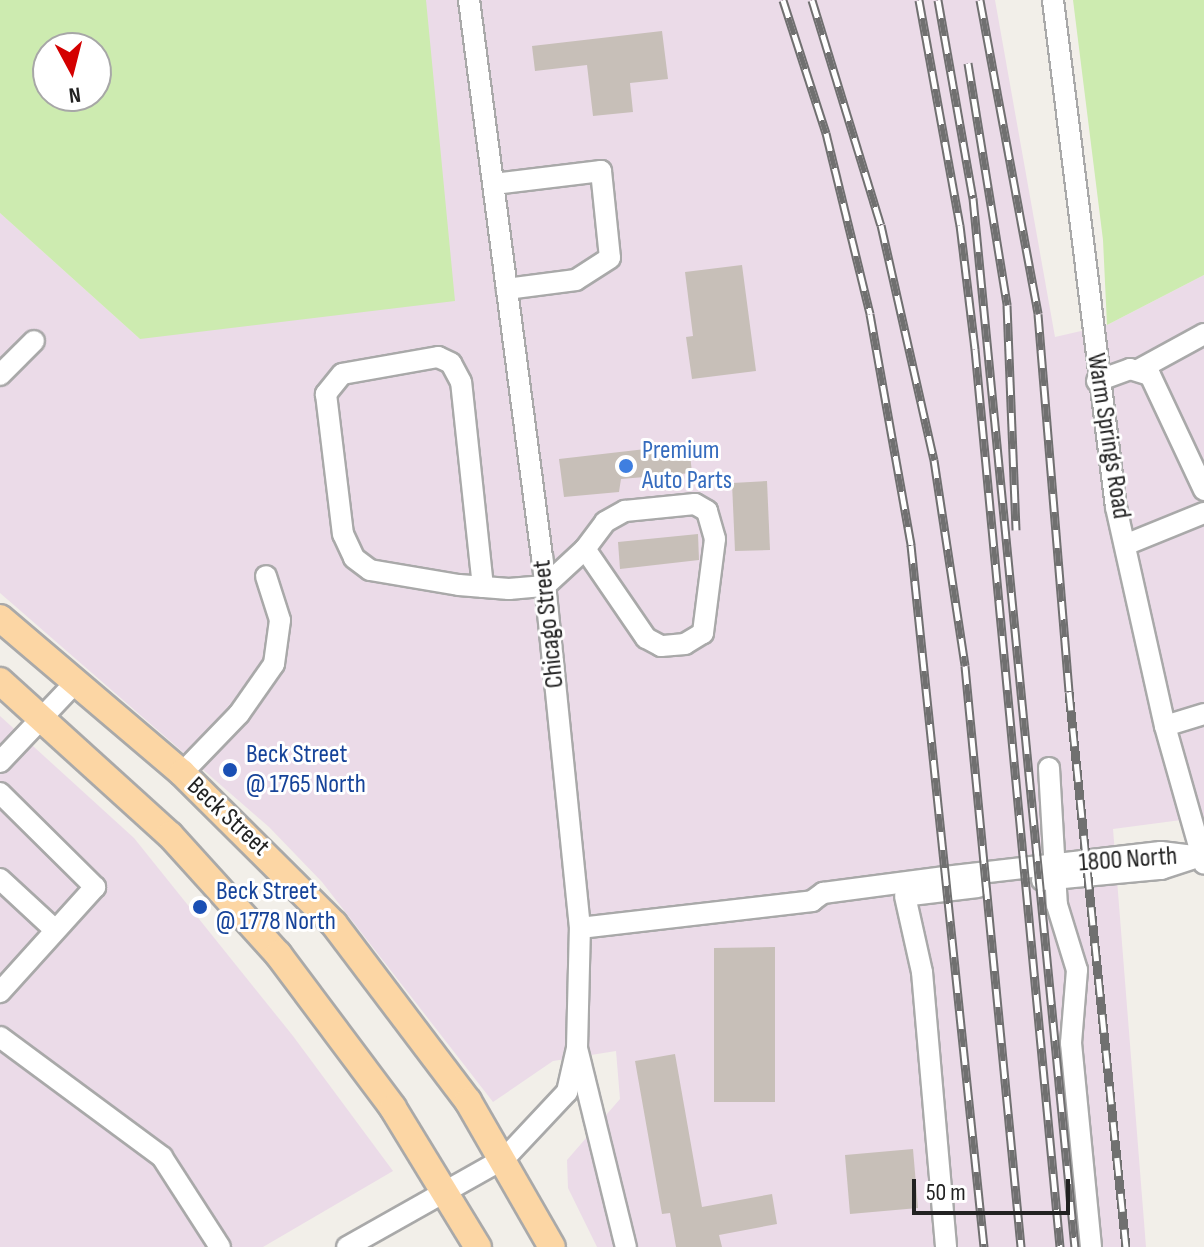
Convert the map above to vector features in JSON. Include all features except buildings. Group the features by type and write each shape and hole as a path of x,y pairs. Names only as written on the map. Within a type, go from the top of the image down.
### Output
{"main road":[{"name":"Beck Street","path":"0,618 182,773 289,875 362,957 425,1038 505,1158 552,1247"},
{"name":"Beck Street","path":"0,681 170,835 252,923 336,1028 447,1193 478,1247"}],"street":[{"name":"Chicago Street","path":"347,1247 505,1158 541,1126 567,1092 577,1048 580,928 545,586 469,0"},
{"name":"Warm Springs Road","path":"1053,0 1097,381 1125,545 1165,726 1202,861"},
{"path":"494,184 601,171 610,258 576,280 507,289"},
{"path":"1097,381 1140,369 1204,334"},
{"path":"0,375 34,341"},
{"path":"483,587 461,382 451,363 438,357 342,374 326,394 343,534 354,558 370,570 483,587 545,586 585,549 605,522 625,511 695,504 707,511 715,539 703,633 685,644 661,646 646,638 585,549"},
{"path":"1140,369 1150,375 1204,490"},
{"path":"1125,545 1204,513"},
{"path":"182,773 239,714 274,664 280,620 266,576"},
{"path":"0,762 76,682"},
{"path":"1165,726 1204,714"},
{"path":"1049,768 1057,905 1077,970 1071,1043 1091,1247"},
{"path":"0,793 95,887 53,928 0,992"},
{"name":"1800 North","path":"812,901 823,893 1055,872 1161,869 1202,861"},
{"name":"1800 North","path":"580,928 812,901 825,905 905,896 1055,872"},
{"path":"0,879 53,928"},
{"path":"905,896 922,972 946,1247"},
{"path":"0,1037 162,1157 220,1247"},
{"path":"577,1048 626,1247"}],"shaded area":[{"path":"421,0 995,0 1055,337 1107,325 1204,275 1204,817 1113,829 1146,1247 597,1247 568,1188 567,1160 620,1099 616,1051 553,1061 493,1102 322,882 269,827 0,593 0,213 140,339"},
{"path":"0,716 134,838 293,1036 393,1171 263,1247 0,1247"}],"green space":[{"path":"0,0 426,0 455,301 140,339 0,213"},
{"path":"1073,0 1204,0 1204,275 1107,325 1103,240"}],"railway":[{"path":"783,0 826,133 870,314 911,545 984,1247"},
{"path":"812,0 881,225 934,460 965,666 1021,1247"},
{"path":"919,0 960,225 975,349 1060,1247"},
{"path":"938,0 973,198 1075,1247"},
{"path":"980,0 1038,314 1069,692 1126,1247"},
{"path":"968,63 1007,305 1016,530"}],"place":[{"name":"Premium Auto Parts","path":"626,466"},
{"name":"Beck Street @ 1765 North","path":"230,770"},
{"name":"Beck Street @ 1778 North","path":"200,907"}]}
